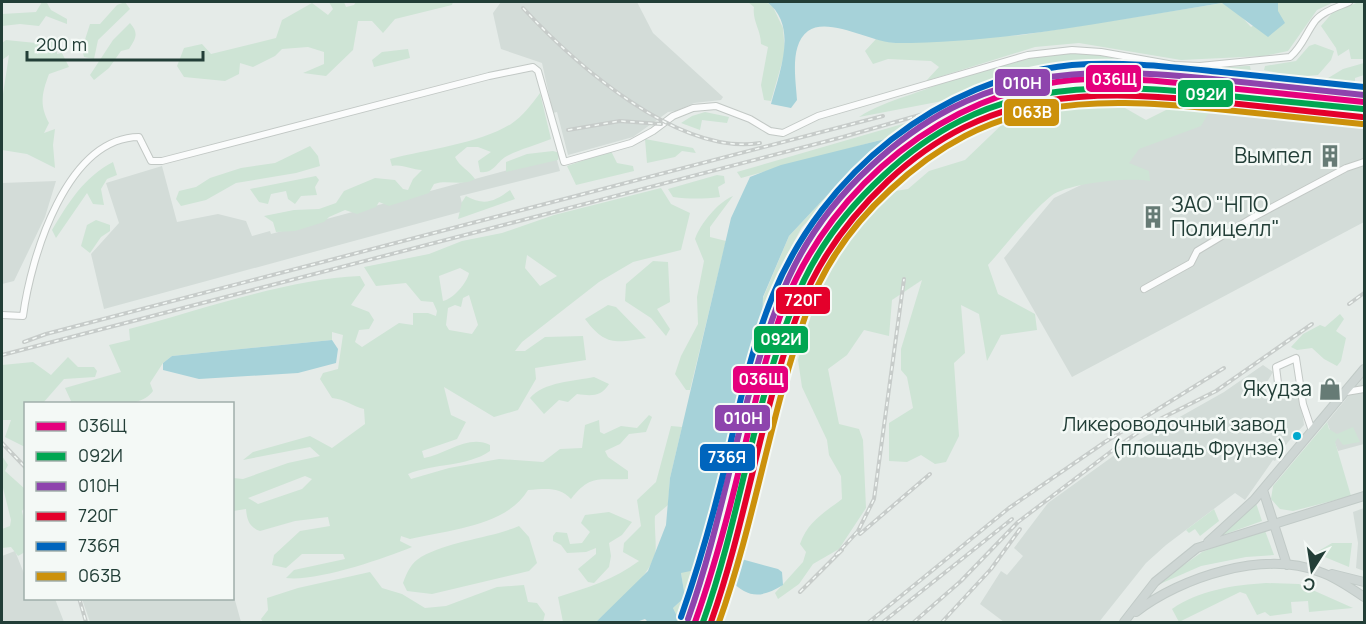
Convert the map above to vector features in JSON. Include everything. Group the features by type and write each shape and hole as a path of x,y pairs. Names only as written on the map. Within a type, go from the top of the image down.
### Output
{"main road":[{"path":"1126,620 1155,582 1235,519 1263,490 1365,369"},
{"path":"1263,490 1287,565"},
{"path":"1197,548 1365,496"},
{"path":"1126,620 1170,589 1194,579 1252,566 1287,565 1365,582"},
{"path":"1320,572 1365,597"}],"street":[{"path":"2,315 23,316 31,269 53,216 83,162 104,147 128,137 138,137 151,161 162,160 489,76 533,67 538,71 564,162 631,143 653,131 673,116 693,108 717,106 750,119 770,131 783,133 818,116 1028,55 1072,50 1101,52 1174,65 1200,66 1290,57 1299,50 1315,21 1322,14 1349,2"},
{"path":"1144,289 1191,262 1197,251 1252,218 1346,168 1365,162"},
{"path":"1278,383 1276,367 1296,358 1303,404 1312,431"},
{"path":"1346,392 1365,388"}],"shaded area":[{"path":"501,2 637,2 653,33 723,97 721,100 694,103 668,112 633,137 568,155 557,112 553,113 542,63 501,49 493,13"},
{"path":"1277,106 1364,111 1364,222 1072,377 1004,258 1054,198 1083,184 1142,141 1219,107"},
{"path":"556,157 560,171 460,196 464,211 104,309 91,254 119,223 106,183 162,166 177,222 218,214 246,221 252,236 270,231 271,234"},
{"path":"56,181 45,217 14,281 2,284 2,183"},
{"path":"1263,365 1273,372 1267,382 1279,397 1300,395 1304,425 1275,461 1273,460 1245,500 1235,493 1166,545 1146,563 1099,622 1004,622 980,604 1001,571 1007,575 1023,556 1014,548 1048,503 1123,449 1224,392"},
{"path":"1364,377 1364,444 1338,451 1327,422"},
{"path":"1364,508 1364,571 1356,568 1358,543 1353,512"},
{"path":"15,551 24,574 24,600 55,600 64,622 2,622 2,556"},
{"path":"234,597 241,622 90,622 82,600 234,600"}],"green space":[{"path":"42,2 47,3 51,10 67,19 67,24 46,16 39,26 20,24 2,26 2,14 36,12"},
{"path":"125,2 130,9 98,40 94,59 84,57 82,49 90,24 100,24 117,5"},
{"path":"329,2 344,2 346,7 356,2 453,2 452,5 395,19 383,33 372,21 358,21 353,50 326,76 303,73 324,64 324,52 308,47 282,49 275,56 253,67 240,63 239,74 225,81 184,77 177,66 184,48 202,44 211,54 276,38 282,20 312,3 328,15 333,9"},
{"path":"748,2 766,2 773,7 783,28 785,52 771,101 764,100 761,85 768,47 761,44 754,17 754,7"},
{"path":"1278,2 1334,2 1317,10 1288,51 1264,56 1181,60 1079,43 1035,47 926,81 939,67 931,61 888,59 873,64 865,51 876,39 894,43 1022,35 1223,3 1239,14 1251,27 1278,11"},
{"path":"1364,2 1364,59 1351,59 1349,49 1338,56 1336,48 1321,26 1333,12"},
{"path":"130,23 136,36 129,49 121,51 109,68 94,80 90,75 113,40"},
{"path":"56,39 57,54 62,53 69,67 49,74 43,93 44,110 49,123 44,133 55,129 53,145 55,168 27,154 2,150 2,92 3,94 9,55 2,60 2,43 6,40 36,43"},
{"path":"1315,44 1334,51 1331,60 1318,75 1295,77 1264,70 1265,66 1296,61 1309,46"},
{"path":"408,49 410,58 374,67 372,60 382,52"},
{"path":"1048,54 1095,54 1128,62 1104,68 1056,67 984,93 859,117 882,105 953,77"},
{"path":"1364,63 1364,75 1355,78 1355,82 1343,86 1320,83 1343,69"},
{"path":"1250,66 1252,77 1248,80 1210,76 1209,72 1213,68"},
{"path":"540,93 551,139 503,158 492,169 485,172 480,172 478,161 491,152 478,147 467,147 455,157 475,179 460,183 434,184 429,193 389,206 379,202 376,207 357,214 345,210 329,217 324,222 295,231 276,232 273,222 264,216 294,210 319,209 336,203 344,191 375,178 395,180 403,189 408,190 413,179 422,170 392,166 390,159 469,141 499,131 519,118"},
{"path":"1229,97 1277,106 1271,112 1219,107 1208,114 1201,126 1139,149 1129,163 1149,171 1150,181 1099,182 1059,191 1026,220 988,265 998,294 1035,314 1037,330 1001,335 987,361 979,314 961,305 965,353 954,363 959,436 946,462 935,464 921,455 907,462 889,461 889,423 913,408 907,377 901,370 901,349 922,280 892,300 889,336 864,330 847,355 828,369 839,424 859,429 863,440 866,508 839,549 813,564 799,584 778,599 775,593 803,562 806,552 800,544 807,529 817,518 842,499 841,476 829,455 827,440 802,387 798,360 826,265 845,229 876,194 908,189 929,171 965,160 1014,113 1026,123 1039,113 1072,101 1089,98 1118,104 1146,120 1168,109"},
{"path":"705,112 729,117 727,123 702,120 700,130 681,123 692,116"},
{"path":"930,116 934,118 928,127 741,178 737,172"},
{"path":"645,139 693,148 696,153 682,151 675,157 647,163"},
{"path":"310,146 318,156 320,166 296,173 236,183 206,200 181,206 176,199 179,191 196,187 210,178 241,168 275,163"},
{"path":"881,150 802,227 784,260 776,279 767,337 726,506 687,622 680,622 673,608 685,597 681,573 697,554 742,419 762,327 763,298 789,236 848,173"},
{"path":"553,151 560,153 558,160 506,172 506,162 527,154"},
{"path":"611,151 617,163 633,166 634,171 576,185 567,166"},
{"path":"113,162 117,175 107,179 101,189 104,205 93,204 87,193 56,238 52,230 71,200 93,175"},
{"path":"717,175 724,176 725,183 718,187 720,197 673,197 668,189"},
{"path":"316,176 319,180 315,187 317,195 301,196 295,204 288,199 286,191 271,194 268,204 259,202 250,189"},
{"path":"661,188 671,204 690,213 681,250 633,262 599,282 522,342 515,351 525,351 545,337 583,336 586,360 535,368 536,379 518,410 494,417 444,387 451,415 466,422 457,439 422,451 424,458 474,442 490,445 490,451 471,460 408,474 411,479 449,468 499,459 543,462 560,449 582,448 585,425 599,420 600,432 604,434 621,426 637,428 649,415 652,417 646,432 629,434 620,444 605,451 608,457 628,471 628,479 603,479 590,482 571,499 557,490 528,490 506,512 475,525 410,539 401,536 400,541 412,547 331,573 314,577 286,578 294,570 345,559 343,554 302,554 286,568 272,565 274,555 300,531 330,526 328,517 295,521 260,531 249,523 246,509 234,511 234,478 243,479 288,463 320,456 310,447 243,460 253,452 310,436 332,448 365,424 364,409 332,398 320,379 323,373 338,369 343,335 332,332 332,340 172,356 163,363 150,383 153,391 146,398 137,402 70,402 65,388 121,372 109,345 130,340 129,329 244,296 332,278 360,276 365,285 351,305 369,312 374,320 369,329 359,330 355,342 362,347 399,323 413,325 413,313 428,313 436,316 437,311 433,302 421,301 406,283 376,286 364,267 429,254 462,241 502,233 554,215","holes":["527,255 557,276 540,286 525,268","460,268 469,273 466,281 451,297 443,301 439,276","469,295 478,325 472,334 449,330 446,325 448,308 455,305 461,307 463,298","305,476 312,479 302,489 258,504 248,498"]},
{"path":"510,190 515,199 458,219 462,202 466,196 484,202"},
{"path":"733,196 710,227 710,237 726,241 690,390 686,390 675,374 681,356 698,324 697,297 704,261 695,239 710,214 721,203"},
{"path":"96,220 110,225 110,231 101,237 90,253 81,246 87,225"},
{"path":"653,261 668,262 670,302 657,309 670,329 666,336 651,318 625,301 626,284"},
{"path":"608,305 616,307 646,338 612,341 592,328 585,319"},
{"path":"1340,314 1344,319 1336,331 1346,338 1341,361 1337,366 1324,359 1312,348 1297,350 1291,347 1303,334 1320,325 1325,327"},
{"path":"68,357 78,367 94,367 97,371 95,377 64,379 44,402 24,402 24,446 5,437 11,420 2,420 2,365 33,362 51,375"},
{"path":"594,377 609,384 603,391 591,395 577,394 568,402 559,400 544,414 530,398 551,385"},
{"path":"1327,422 1329,429 1337,434 1353,427 1360,442 1343,445 1338,438 1335,442 1351,496 1293,511 1280,509 1271,499 1273,486"},
{"path":"671,426 682,427 670,478 668,505 655,516 656,551 651,564 630,591 596,622 563,622 558,597 610,578 639,561 623,552 624,543 641,526 637,500 656,482"},
{"path":"2,456 8,465 5,471 24,488 22,511 24,553 18,556 11,547 2,548 2,529 10,526 11,520 2,484"},
{"path":"1256,503 1262,521 1222,534"},
{"path":"1214,509 1219,521 1200,536 1195,529 1189,533 1186,530"},
{"path":"609,512 632,522 622,535 609,543 611,556 609,567 594,583 588,582 578,569 596,554 596,548 586,552 567,553 561,545 553,541 553,536 556,532 567,533 570,544 582,543 590,532 581,523 585,515"},
{"path":"519,526 529,537 537,563 529,571 432,594 407,591 403,583 412,565 421,557 457,543"},
{"path":"1264,528 1274,555 1246,557 1201,566 1153,587 1202,552"},
{"path":"1332,543 1352,543 1349,567 1315,553"},
{"path":"370,572 382,588 402,594 425,608 446,606 497,587 524,585 528,602 537,603 545,614 543,622 263,622 261,619 268,610 267,598 298,588"},
{"path":"1299,584 1353,608 1309,612 1308,601 1291,602 1292,613 1270,616 1265,612 1257,615 1246,594 1240,592 1179,622 1172,609 1205,593 1242,585"}],"water":[{"path":"767,2 1278,2 1278,11 1285,23 1268,37 1222,3 1019,35 937,42 886,42 839,28 817,27 808,31 798,45 795,64 797,100 791,108 771,104 782,64 784,37 777,12"},
{"path":"905,134 848,173 789,236 763,297 762,327 742,419 697,554 700,569 681,573 685,597 673,608 680,622 648,622 645,619 636,622 596,622 648,571 666,525 670,478 731,218 750,177 781,165"},
{"path":"332,340 338,349 336,363 298,373 199,379 163,370 163,363 172,356"},
{"path":"734,557 778,569 782,572 783,585 762,594 743,591 730,580 730,565"}],"railway":[{"path":"523,8 570,55 599,79 663,121 696,135 728,143 760,143"},
{"path":"2,355 843,137 1035,82 1076,75 1139,74 1295,91"},
{"path":"1285,86 1333,86"},
{"path":"24,342 46,334 883,116"},
{"path":"568,130 620,121 661,124"},
{"path":"836,555 858,531 874,499 904,279"},
{"path":"1349,304 1364,293"},
{"path":"914,622 961,581 1018,522 1117,447 1150,424 1216,391 1312,324"},
{"path":"869,622 1009,508 1105,442 1224,368"},
{"path":"2,443 24,466"},
{"path":"860,534 930,474"},
{"path":"883,622 1012,519"},
{"path":"942,622 991,569 1020,529"},
{"path":"800,592 842,550"},
{"path":"80,600 86,622"}],"transit line":[{"name":"736Я","path":"681,617 712,516 753,354 773,295 795,251 822,210 855,172 891,140 932,112 976,89 1023,74 1072,65 1147,65 1364,87"},
{"name":"010Н","path":"688,619 712,540 753,380 787,282 806,246 842,196 870,167 911,133 951,108 993,91 1035,80 1078,74 1171,75 1364,95"},
{"name":"036Щ","path":"695,622 726,522 766,361 786,301 807,259 833,219 864,184 899,152 938,125 980,104 1025,88 1072,80 1145,80 1364,102"},
{"name":"092И","path":"703,622 727,544 767,384 801,287 830,235 855,204 883,176 921,144 960,121 1000,104 1040,94 1082,89 1126,88 1171,91 1363,109"},
{"name":"720Г","path":"711,622 735,544 774,387 807,292 825,257 848,224 888,181 926,150 964,127 1004,111 1044,101 1085,96 1173,98 1362,117"},
{"name":"063В","path":"719,622 743,545 793,352 813,296 840,247 864,217 890,190 927,159 965,136 1003,120 1043,109 1083,104 1169,105 1362,124"}],"place":[{"name":"Вымпел","path":"1330,156"},
{"name":"ЗАО \"НПО Полицелл\"","path":"1153,217"},
{"name":"Якудза","path":"1330,389"},
{"name":"Ликероводочный завод (площадь Фрунзе)","path":"1297,436"}]}
